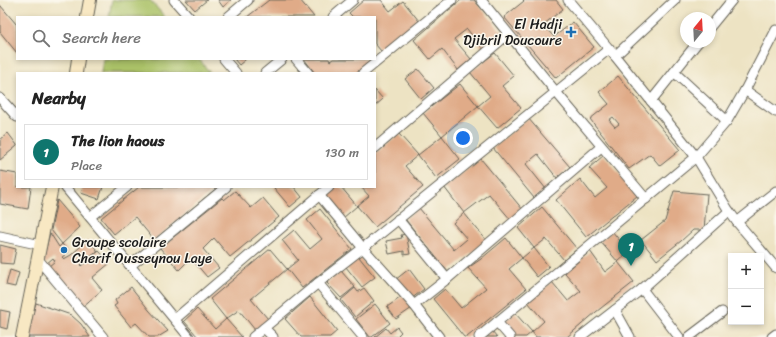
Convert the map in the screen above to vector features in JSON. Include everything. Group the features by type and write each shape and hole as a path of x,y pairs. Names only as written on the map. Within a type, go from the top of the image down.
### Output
{"main road":[{"path":"87,16 90,0"},
{"path":"76,72 78,60"},
{"path":"22,337 52,188"}],"street":[{"path":"174,0 188,16"},
{"path":"229,16 248,0"},
{"path":"334,16 353,0"},
{"path":"364,72 452,0"},
{"path":"481,0 601,147 646,199"},
{"path":"568,0 696,157 729,211 776,268"},
{"path":"253,337 556,92 612,53 675,0"},
{"path":"716,20 732,0"},
{"path":"479,337 696,157 727,121 776,30"},
{"path":"376,147 508,34"},
{"path":"651,100 693,48"},
{"path":"225,60 235,72"},
{"path":"266,72 281,60"},
{"path":"297,60 307,72"},
{"path":"674,72 727,121"},
{"path":"745,90 776,112"},
{"path":"0,98 16,116"},
{"path":"414,305 447,279 601,147"},
{"path":"66,188 175,319 185,335"},
{"path":"90,217 126,188"},
{"path":"130,266 225,188"},
{"path":"175,319 328,188"},
{"path":"737,222 776,191"},
{"path":"319,195 363,248 414,305 439,337"},
{"path":"580,337 642,289 729,211"},
{"path":"398,220 447,279"},
{"path":"0,236 41,245"},
{"path":"37,258 103,337"},
{"path":"318,283 362,337"},
{"path":"642,289 679,337"},
{"path":"615,310 630,337"},
{"path":"689,337 722,312"},
{"path":"497,322 510,337"},
{"path":"264,328 273,337"},
{"path":"772,337 776,334"}],"green space":[{"path":"112,0 150,0 164,16 109,16"},
{"path":"103,60 200,60 209,72 101,72"}],"building":[{"path":"186,0 207,0 195,10"},
{"path":"218,0 231,0 223,7"},
{"path":"269,0 300,0 313,16 248,16"},
{"path":"364,0 381,0 390,11 403,1 419,21 382,52 376,45 376,16 352,16 349,13"},
{"path":"461,0 474,0 503,33 483,49 467,29 454,39 471,59 458,70 442,49 430,59 414,40"},
{"path":"523,0 556,0 563,9 543,25 554,37 573,22 594,47 556,78 504,17 524,1"},
{"path":"0,5 16,24 16,52 0,32"},
{"path":"495,53 514,76 502,86 521,108 497,128 478,106 490,96 470,72"},
{"path":"235,60 245,60 239,65"},
{"path":"305,60 369,60 371,62 358,72 314,72"},
{"path":"418,69 434,88 421,99 405,79"},
{"path":"618,76 680,150 660,166 650,154 629,169 590,119 609,104 599,92","holes":["613,117 619,124 615,127 609,120"]},
{"path":"460,84 478,106 442,136 423,113"},
{"path":"376,91 383,99 376,105"},
{"path":"528,118 570,167 557,178 538,154 526,164 546,189 534,198 493,148"},
{"path":"8,133 16,144 16,147 0,160 0,140"},
{"path":"399,134 418,155 405,166 423,187 375,227 357,206 369,196 362,188 376,188 376,153"},
{"path":"442,136 460,159 436,178 418,155"},
{"path":"604,155 637,196 586,237 556,200 580,179 595,198 607,188 589,168"},
{"path":"481,159 523,210 511,220 489,194 464,213 444,187"},
{"path":"0,171 16,174 16,188 31,188 28,209 0,204"},
{"path":"83,188 103,188 99,199 81,193"},
{"path":"138,188 217,188 154,240 135,217 114,234 101,218"},
{"path":"274,188 295,188 302,197 290,207"},
{"path":"332,188 342,188 357,206 343,218 324,195"},
{"path":"235,191 251,208 263,198 279,217 230,257 214,238 203,249 219,268 207,277 191,258 179,270 160,248 222,198 224,200"},
{"path":"674,191 707,194 704,230 693,230 657,260 641,240 665,221"},
{"path":"57,200 80,227 62,244 51,230"},
{"path":"542,207 577,249 564,260 546,239 534,248 518,228"},
{"path":"419,208 454,250 467,239 453,223 464,213 487,241 448,272 405,219"},
{"path":"320,209 352,249 302,288 287,269 298,260 282,240 294,230 310,249 322,239 307,220"},
{"path":"612,231 629,252 618,262 600,241"},
{"path":"50,233 59,247 62,244 69,252 62,257 64,259 71,255 88,240 98,251 80,265 81,266 99,251 110,263 92,278 102,290 82,307 48,267 55,261 53,258 46,264 43,260"},
{"path":"406,234 410,254 404,255 404,251 389,254 386,241 402,238 401,235"},
{"path":"506,238 522,258 509,269 526,289 467,337 464,337 433,299 445,289 461,308 486,288 468,268"},
{"path":"0,245 16,249 13,264 0,263"},
{"path":"534,248 549,267 537,277 522,258"},
{"path":"270,249 287,269 251,299 268,319 255,330 239,310 226,319 210,299"},
{"path":"590,251 605,272 618,262 634,282 567,337 536,337 532,332 544,321 528,302 552,282 568,301 581,291 565,273"},
{"path":"359,257 375,277 362,287 346,267"},
{"path":"409,269 424,289 411,299 395,280"},
{"path":"10,270 19,273 15,287 6,285"},
{"path":"341,271 355,287 341,298 327,283"},
{"path":"131,287 168,331 158,337 149,337 136,323 131,327 114,306 117,304 115,300"},
{"path":"355,288 358,292 364,288 374,301 355,317 341,300"},
{"path":"404,295 412,308 396,319 387,307"},
{"path":"310,297 337,331 330,337 301,337 285,319"},
{"path":"36,303 71,315 81,324 90,337 27,337"},
{"path":"375,304 390,323 370,337 356,319"},
{"path":"197,309 215,329 226,319 242,337 198,337 184,321"},
{"path":"0,310 10,312 7,329 0,327"},
{"path":"515,313 532,332 526,337 514,337 503,323"},
{"path":"397,327 401,332 398,335 400,337 375,337 386,328 390,333"},
{"path":"492,331 497,337 484,337"}],"place":[{"name":"El Hadji Djibril Doucoure","path":"571,32"},
{"name":"Groupe scolaire Cherif Ousseynou Laye","path":"64,250"},
{"name":"The lion haous","path":"631,266"}]}
